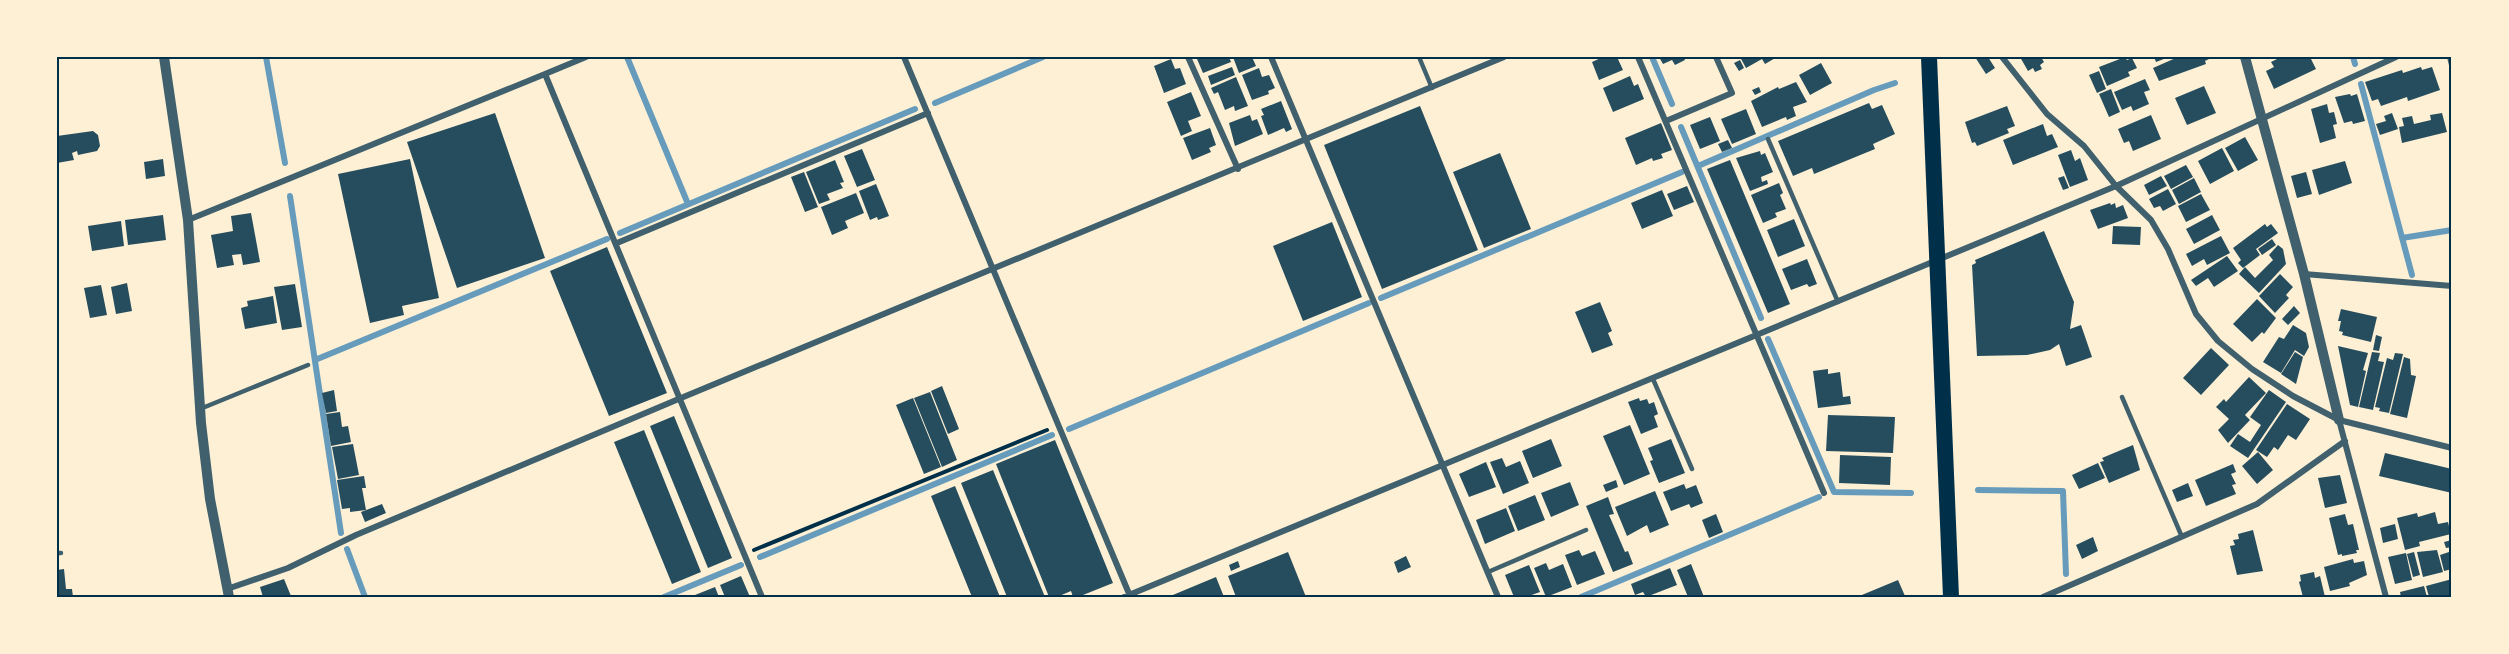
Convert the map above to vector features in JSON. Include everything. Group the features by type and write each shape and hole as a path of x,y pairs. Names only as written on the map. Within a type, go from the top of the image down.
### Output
{"highway":[{"path":"1929,57 1951,597"}],"street":[{"path":"164,57 188,220 200,409 210,499 228,593 288,568 356,535 1504,57"},
{"path":"188,220 496,96 586,57"},
{"path":"904,57 1059,425 1128,596 2116,186 2261,117 2396,57"},
{"path":"1188,57 1238,169"},
{"path":"1271,57 1498,597"},
{"path":"1638,57 1824,493"},
{"path":"1665,122 1732,93 1716,57"},
{"path":"2002,57 2047,114 2084,146 2116,186 2151,220 2168,249 2196,314 2218,341 2268,380 2339,420 2452,448"},
{"path":"2245,57 2304,274 2339,420 2386,597"},
{"path":"2450,57 2452,65"},
{"path":"545,74 762,597"},
{"path":"617,243 928,113"},
{"path":"2304,274 2452,286"},
{"path":"2043,597 2257,504 2345,441"}],"lane":[{"path":"1419,57 1432,88"},
{"path":"1768,139 1839,302"},
{"path":"200,409 308,365"},
{"path":"1653,379 1692,469"},
{"path":"2122,397 2182,537"},
{"path":"1488,572 1586,530"}],"path":[{"path":"745,554 1059,425"}],"building":[{"path":"1229,57 1231,62 1203,73 1197,59"},
{"path":"1233,57 1252,57 1256,66 1239,73"},
{"path":"1603,57 1617,57 1623,70 1599,80 1592,62"},
{"path":"1659,57 1684,57 1685,60 1675,65 1672,60 1663,64"},
{"path":"1740,57 1777,57 1765,64 1762,59 1746,68"},
{"path":"1975,57 1988,57 1995,68 1986,74"},
{"path":"2020,57 2041,57 2044,62 2040,65 2042,69 2035,72 2033,68 2028,71"},
{"path":"2125,57 2127,60 2132,58 2137,68 2128,72 2130,76 2107,86 2099,67"},
{"path":"2154,57 2169,57 2156,62"},
{"path":"2178,57 2213,57 2205,61 2206,64 2159,81 2153,68"},
{"path":"2281,57 2310,57 2316,69 2274,89 2266,71 2274,67 2271,62"},
{"path":"1171,59 1175,69 1180,68 1186,84 1164,93 1154,66"},
{"path":"1740,60 1744,68 1739,71 1734,63"},
{"path":"1821,63 1832,83 1810,95 1799,75"},
{"path":"1232,67 1235,75 1211,85 1208,76"},
{"path":"2421,67 2422,70 2432,67 2440,90 2408,101 2407,97 2381,106 2378,99 2372,101 2365,82 2402,70 2403,73"},
{"path":"1259,68 1262,77 1269,75 1275,88 1268,91 1269,94 1252,100 1242,75"},
{"path":"2099,71 2106,89 2097,93 2089,75"},
{"path":"1630,76 1634,86 1638,84 1644,99 1613,112 1603,88"},
{"path":"1236,77 1248,106 1235,111 1234,106 1225,110 1218,92 1214,94 1211,88"},
{"path":"2145,79 2150,90 2144,92 2149,104 2133,111 2131,106 2122,110 2114,92"},
{"path":"1796,82 1807,102 1793,107 1796,116 1787,120 1786,117 1762,127 1751,101 1778,87 1779,89"},
{"path":"2204,86 2216,113 2187,125 2175,98"},
{"path":"1759,87 1761,92 1755,95 1752,90"},
{"path":"2111,89 2120,112 2109,117 2099,94"},
{"path":"1191,92 1201,116 1188,121 1192,131 1181,136 1167,102"},
{"path":"2350,94 2351,96 2357,94 2365,121 2353,124 2352,121 2344,123 2335,97"},
{"path":"1281,101 1292,129 1286,132 1284,128 1268,135 1261,116 1264,115 1261,109"},
{"path":"1869,103 1872,109 1882,105 1895,134 1873,144 1875,149 1814,174 1812,168 1793,176 1778,141"},
{"path":"2327,104 2329,113 2334,112 2337,124 2333,125 2336,138 2320,143 2311,109"},
{"path":"1420,106 1478,250 1382,289 1324,145"},
{"path":"2007,106 2015,126 2007,129 2009,133 1977,146 1975,142 1972,143 1965,122"},
{"path":"1746,109 1756,134 1732,144 1721,119"},
{"path":"495,113 545,258 457,288 407,142"},
{"path":"2392,113 2398,129 2380,135 2376,124 2386,121 2384,116"},
{"path":"2442,113 2447,132 2402,143 2399,127 2404,126 2402,118 2412,116 2414,124 2431,120 2430,115"},
{"path":"1250,115 1252,121 1257,119 1263,134 1235,146 1229,123"},
{"path":"2151,115 2161,139 2133,151 2129,141 2124,143 2118,129"},
{"path":"1710,117 1720,141 1700,149 1690,125"},
{"path":"1661,123 1672,150 1661,154 1663,158 1653,161 1652,158 1636,165 1625,138"},
{"path":"2043,124 2047,136 2052,134 2058,147 2013,165 2003,140"},
{"path":"1210,128 1216,145 1209,148 1211,152 1192,160 1183,138"},
{"path":"93,131 98,135 100,146 97,151 78,155 77,151 72,153 74,160 57,163 57,136"},
{"path":"2245,137 2258,160 2238,171 2225,148"},
{"path":"1728,140 1732,148 1722,152 1718,144"},
{"path":"2222,148 2234,171 2210,184 2198,161"},
{"path":"862,149 875,180 857,187 844,156"},
{"path":"2071,150 2075,161 2080,158 2088,180 2070,187 2058,155"},
{"path":"1760,151 1761,155 1765,153 1773,172 1761,177 1762,182 1767,180 1768,184 1750,191 1736,158"},
{"path":"1500,153 1531,229 1484,248 1453,172"},
{"path":"163,159 165,176 146,179 144,162"},
{"path":"410,159 439,298 402,306 404,315 370,323 338,174"},
{"path":"835,160 844,182 840,183 843,188 827,194 830,200 819,204 806,172"},
{"path":"1730,160 1790,304 1768,313 1707,169"},
{"path":"2345,161 2352,183 2319,195 2312,170"},
{"path":"2186,165 2193,177 2171,189 2164,176"},
{"path":"804,172 818,207 805,212 791,177"},
{"path":"2306,172 2312,194 2297,198 2291,176"},
{"path":"2064,176 2069,188 2063,190 2058,178"},
{"path":"2161,176 2167,186 2149,195 2144,185"},
{"path":"2194,178 2201,192 2179,204 2172,190"},
{"path":"1779,183 1783,193 1780,195 1786,209 1775,213 1777,217 1763,223 1751,195"},
{"path":"876,184 889,216 870,220 859,191"},
{"path":"1687,186 1694,202 1674,210 1667,194"},
{"path":"2168,189 2176,204 2163,211 2160,206 2154,208 2149,199"},
{"path":"1662,190 1673,216 1642,229 1631,203"},
{"path":"856,193 864,213 845,221 848,228 832,235 821,207"},
{"path":"2201,194 2210,210 2186,222 2178,206"},
{"path":"2110,203 2111,205 2115,203 2116,208 2123,205 2128,218 2098,229 2090,210"},
{"path":"251,213 260,262 243,265 241,254 232,255 234,265 217,268 211,235 233,231 231,216"},
{"path":"163,215 166,240 128,245 125,220"},
{"path":"2212,215 2220,230 2194,244 2186,229"},
{"path":"1794,219 1805,246 1778,257 1767,230"},
{"path":"121,221 124,246 92,251 88,226"},
{"path":"1332,222 1362,297 1303,321 1273,246"},
{"path":"2265,224 2267,227 2271,224 2278,233 2256,249 2260,255 2243,268 2238,263 2241,260 2233,248"},
{"path":"2113,226 2141,227 2140,245 2112,244"},
{"path":"2044,231 2074,302 2070,329 2081,325 2092,357 2066,366 2059,344 2050,350 2027,355 1977,356 1972,265 1976,263 1975,260"},
{"path":"2221,236 2230,253 2207,265 2204,259 2192,266 2186,254"},
{"path":"2272,239 2276,245 2262,255 2258,249"},
{"path":"2278,245 2283,249 2286,264 2259,293 2239,274 2245,267 2255,278 2273,260 2269,255"},
{"path":"607,247 667,393 609,416 550,271"},
{"path":"2227,256 2238,271 2214,287 2208,278 2196,286 2191,280"},
{"path":"1807,259 1817,284 1809,287 1807,284 1791,290 1782,269"},
{"path":"2280,274 2293,287 2286,295 2289,298 2275,313 2259,296"},
{"path":"127,283 132,311 116,314 111,287"},
{"path":"295,284 302,327 282,330 274,287"},
{"path":"101,285 107,315 90,318 84,288"},
{"path":"273,296 277,323 245,329 241,308 248,306 247,301"},
{"path":"2257,299 2276,318 2264,334 2262,332 2252,342 2233,324"},
{"path":"1600,302 1612,331 1608,333 1613,345 1592,353 1575,312"},
{"path":"2294,306 2300,313 2288,325 2282,319"},
{"path":"2341,309 2377,317 2371,342 2342,335 2343,332 2339,331 2341,321 2338,321"},
{"path":"2293,325 2306,333 2309,347 2304,356 2295,350 2281,373 2263,362 2279,337 2284,339"},
{"path":"2376,335 2382,337 2379,351 2373,350"},
{"path":"2338,346 2368,353 2363,370 2366,371 2358,407 2350,405"},
{"path":"2211,348 2229,365 2201,395 2183,378"},
{"path":"2295,352 2303,357 2296,384 2281,374"},
{"path":"2372,352 2380,353 2378,361 2384,362 2373,410 2359,407"},
{"path":"2395,353 2403,354 2389,413 2379,411 2380,408 2375,407 2387,358 2393,360"},
{"path":"2404,357 2410,359 2411,375 2416,376 2407,418 2390,414"},
{"path":"1828,369 1828,374 1840,372 1843,397 1850,396 1851,404 1818,408 1813,371"},
{"path":"2249,377 2266,393 2245,415 2250,420 2228,443 2218,430 2229,419 2216,407 2224,399 2226,402"},
{"path":"942,386 959,429 948,434 931,391"},
{"path":"334,390 337,411 326,413 322,393"},
{"path":"2269,390 2286,402 2248,458 2230,446 2238,434 2250,442 2261,425 2250,417"},
{"path":"930,392 957,460 942,467 914,398"},
{"path":"913,398 941,467 924,474 896,405"},
{"path":"1639,398 1640,401 1647,399 1649,404 1654,402 1658,414 1654,416 1658,427 1641,434 1628,402"},
{"path":"2287,404 2310,419 2296,440 2288,435 2278,450 2274,447 2267,457 2256,450"},
{"path":"340,412 342,427 348,426 351,442 331,446 326,414"},
{"path":"1828,415 1895,417 1893,453 1826,451"},
{"path":"674,416 732,558 708,568 650,426"},
{"path":"1630,425 1650,474 1624,485 1603,436"},
{"path":"644,430 701,572 672,584 614,442"},
{"path":"1551,439 1562,466 1533,478 1522,451"},
{"path":"1671,439 1685,473 1659,483 1650,461 1653,460 1648,448"},
{"path":"1055,440 1113,583 1078,597 1073,597 1071,591 1057,597 1049,597 996,464"},
{"path":"353,444 359,475 338,479 332,447"},
{"path":"2133,445 2140,470 2109,483 2100,462 2104,461 2102,458"},
{"path":"2258,452 2273,470 2257,484 2242,466"},
{"path":"2385,453 2452,469 2452,493 2379,476"},
{"path":"1840,455 1891,457 1890,485 1839,483"},
{"path":"1502,458 1506,467 1520,461 1529,483 1503,494 1490,462"},
{"path":"1486,462 1496,487 1469,497 1459,474"},
{"path":"2098,463 2105,478 2079,489 2072,475"},
{"path":"2233,464 2236,472 2231,474 2236,484 2232,485 2236,494 2206,506 2195,480"},
{"path":"993,470 1045,597 1007,597 961,483"},
{"path":"2340,475 2347,503 2325,508 2318,478"},
{"path":"364,476 366,488 362,488 366,510 350,512 350,508 342,509 337,480"},
{"path":"1616,480 1618,487 1606,492 1603,485"},
{"path":"1570,482 1579,505 1551,517 1541,493"},
{"path":"2188,483 2193,496 2177,502 2172,490"},
{"path":"1684,484 1686,489 1696,485 1703,503 1691,508 1689,504 1671,511 1663,492"},
{"path":"955,486 1000,597 972,597 931,496"},
{"path":"1655,491 1669,525 1650,533 1647,525 1627,536 1615,507"},
{"path":"1535,495 1545,520 1518,531 1508,506"},
{"path":"1608,497 1614,514 1609,515 1625,552 1628,551 1633,564 1613,572 1586,506"},
{"path":"382,504 386,513 365,522 361,512"},
{"path":"1506,508 1515,531 1485,544 1476,520"},
{"path":"2435,512 2438,524 2448,522 2451,534 2419,542 2420,546 2405,550 2397,518 2417,513 2418,517"},
{"path":"1716,514 1723,532 1709,538 1702,520"},
{"path":"2345,514 2348,525 2353,524 2359,550 2356,550 2357,553 2342,556 2342,554 2338,555 2329,518"},
{"path":"2395,524 2398,539 2383,543 2380,528"},
{"path":"2253,530 2263,571 2237,575 2230,546 2235,545 2233,540 2239,539 2238,534"},
{"path":"2093,537 2098,551 2082,559 2076,545"},
{"path":"2452,540 2452,547 2446,548 2444,542"},
{"path":"1579,550 1582,556 1595,551 1605,574 1577,585 1565,555"},
{"path":"2437,550 2443,572 2423,577 2417,552"},
{"path":"2452,551 2452,569 2444,571 2440,555"},
{"path":"1288,552 1306,597 1236,597 1228,576"},
{"path":"2414,552 2420,575 2413,577 2407,554"},
{"path":"2406,553 2412,580 2395,584 2388,557"},
{"path":"1406,556 1411,567 1398,573 1394,562"},
{"path":"2353,559 2354,563 2364,561 2367,575 2349,583 2350,586 2330,591 2324,567"},
{"path":"1238,561 1240,567 1231,571 1229,565"},
{"path":"1546,563 1549,570 1563,564 1572,587 1546,597 1534,568"},
{"path":"1691,564 1704,597 1688,597 1677,570"},
{"path":"1529,565 1540,592 1526,597 1514,597 1505,575"},
{"path":"1670,568 1677,585 1646,597 1643,592 1635,595 1631,584"},
{"path":"64,569 66,589 72,589 73,597 57,597 57,570"},
{"path":"2314,572 2315,578 2320,576 2325,597 2303,597 2299,582 2301,581 2300,575"},
{"path":"741,576 750,597 725,597 720,585"},
{"path":"1216,577 1224,597 1168,597"},
{"path":"284,579 291,596 263,597 260,587"},
{"path":"2452,579 2452,597 2429,597 2426,586"},
{"path":"1898,580 1905,596 1857,597"},
{"path":"2424,586 2427,597 2401,597 2400,592"},
{"path":"715,587 719,597 690,597"}],"waterway":[{"path":"266,57 285,163"},
{"path":"627,57 688,204"},
{"path":"935,103 1043,57"},
{"path":"1652,57 1672,104"},
{"path":"2353,57 2355,64"},
{"path":"1698,166 1895,83"},
{"path":"2361,84 2412,275"},
{"path":"620,233 915,109"},
{"path":"1681,127 1761,318"},
{"path":"1381,298 1682,172"},
{"path":"290,196 341,533"},
{"path":"2402,238 2452,230"},
{"path":"315,360 607,239"},
{"path":"1069,429 1369,303"},
{"path":"1768,339 1834,492 1911,493"},
{"path":"760,557 1052,435"},
{"path":"1978,490 2063,491 2066,574"},
{"path":"1581,597 1819,497"},
{"path":"347,549 365,597"},
{"path":"664,597 741,565"}]}
